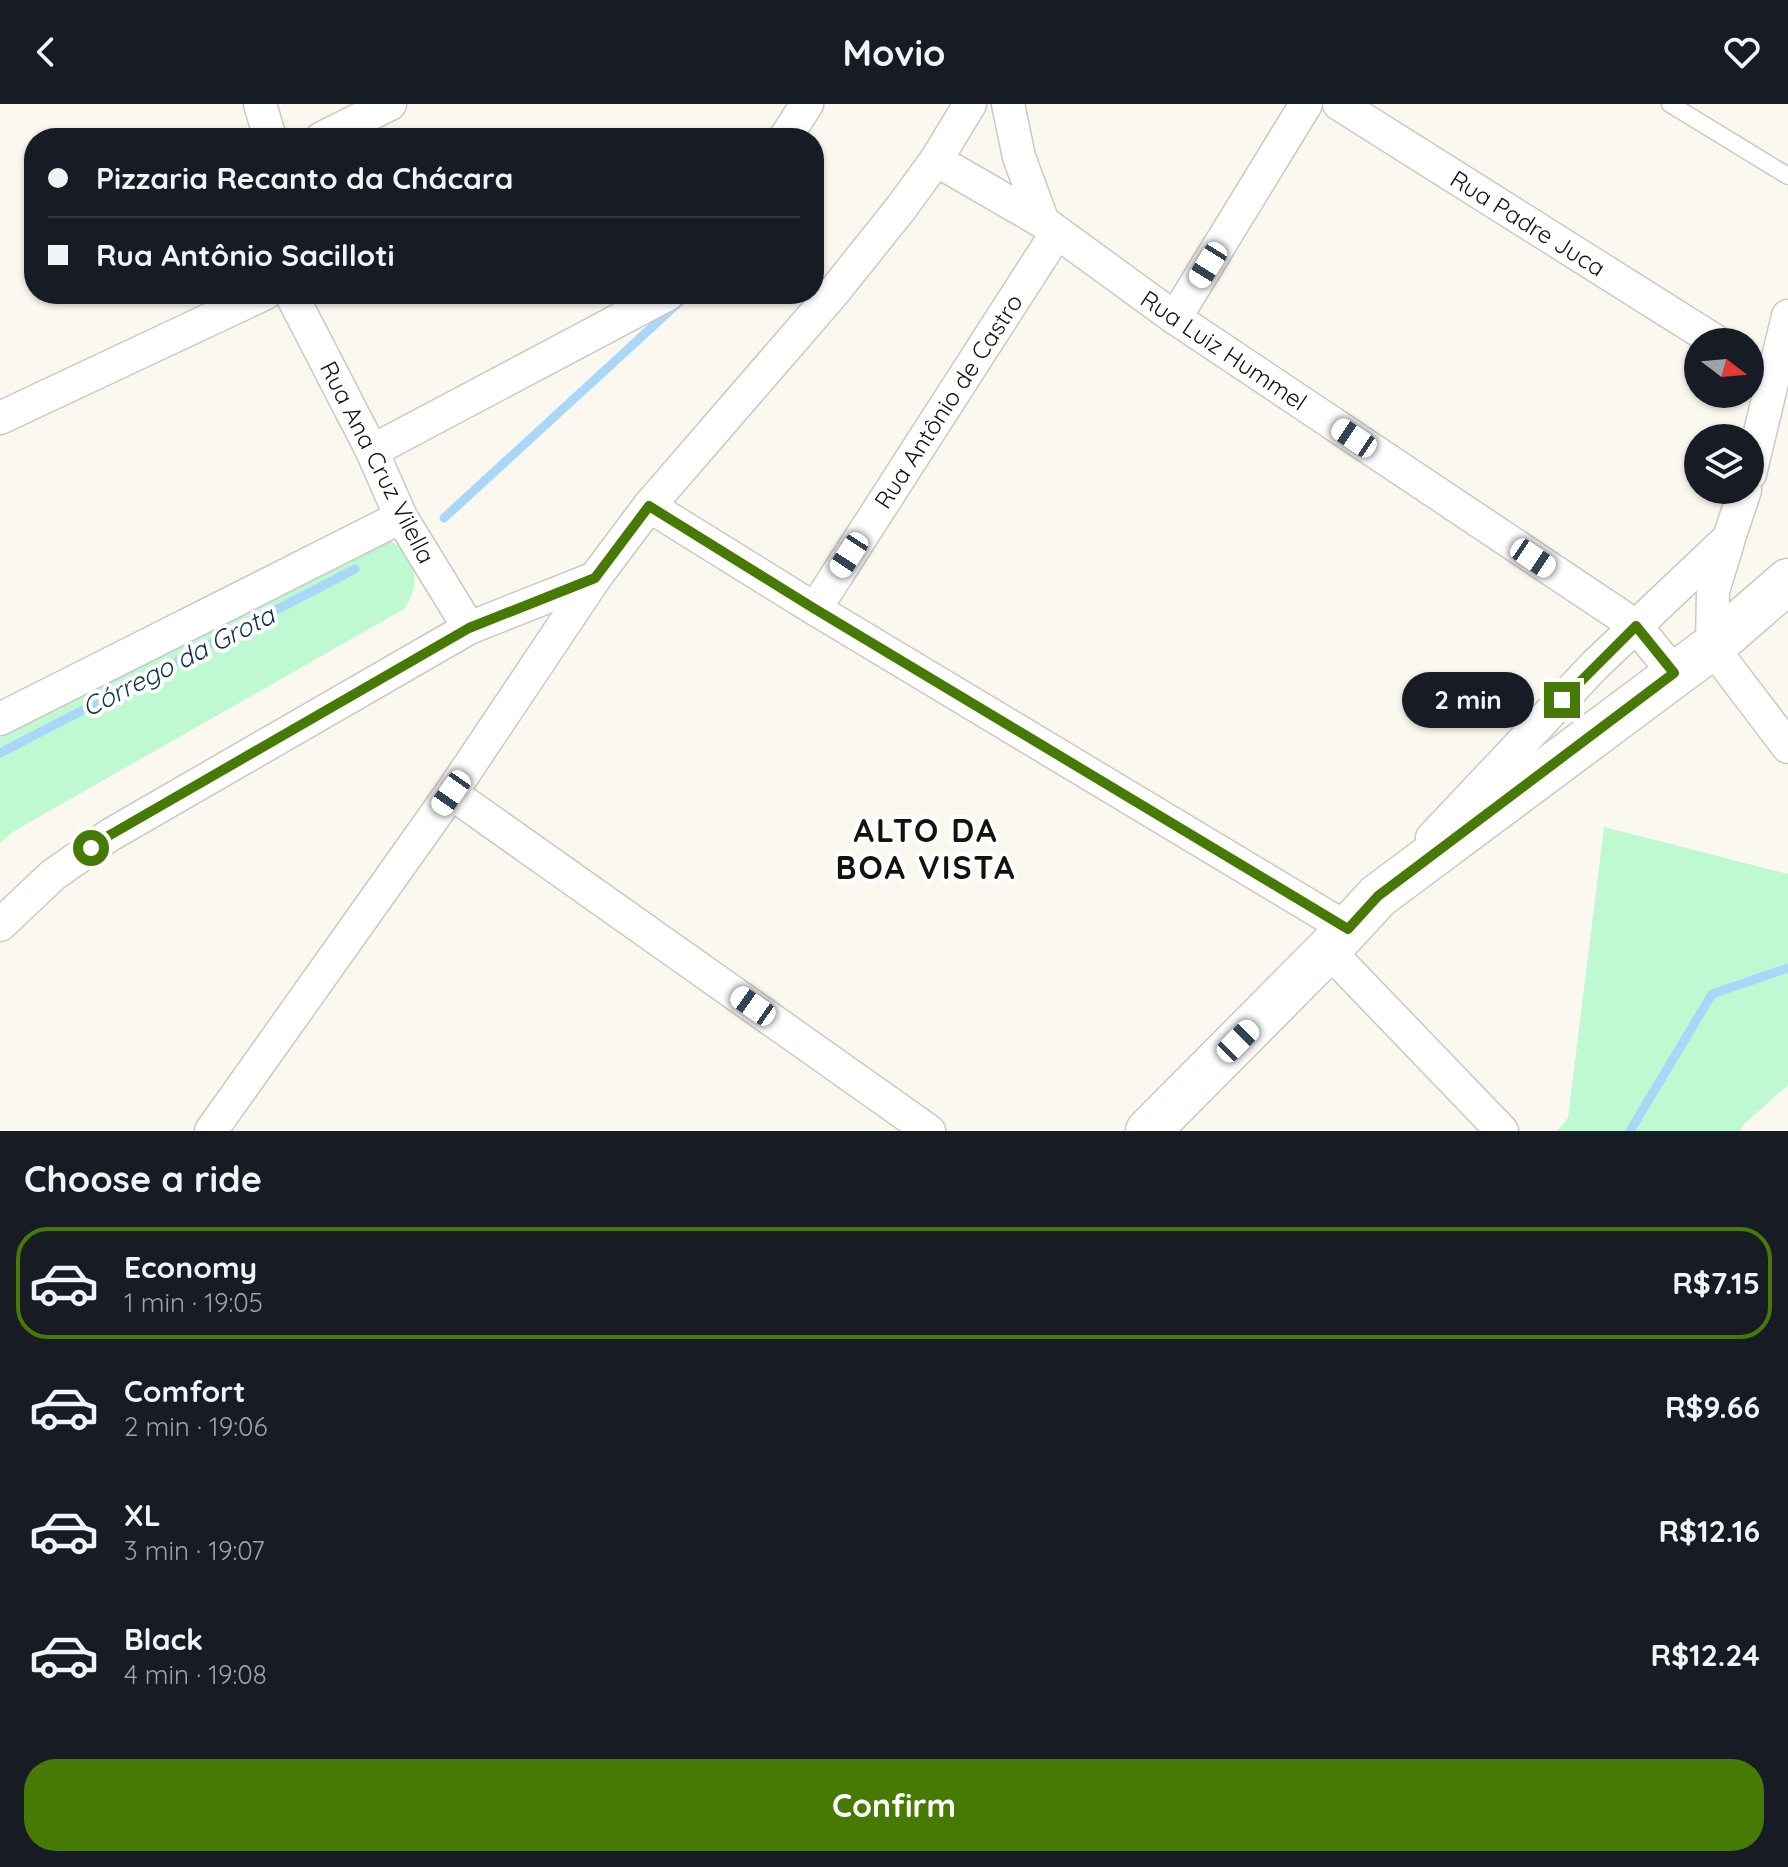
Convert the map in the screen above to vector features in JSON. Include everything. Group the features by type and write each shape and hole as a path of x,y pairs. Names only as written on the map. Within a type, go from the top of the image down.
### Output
{"street":[{"path":"260,104 267,128"},
{"path":"342,128 390,104"},
{"path":"791,128 807,104"},
{"path":"824,303 936,160 970,104"},
{"path":"1008,104 1028,184 1050,228"},
{"path":"1175,318 1306,104"},
{"name":"Rua Padre Juca","path":"1339,104 1695,328"},
{"name":"Rua Luiz Hummel","path":"936,160 1050,228 1175,318 1636,626 1674,673"},
{"name":"Rua Antônio de Castro","path":"815,609 1050,228"},
{"path":"0,418 243,304"},
{"name":"Rua Ana Cruz Vilella","path":"296,304 372,451 401,517 469,628"},
{"path":"372,451 649,304"},
{"path":"211,1131 451,793 595,578 649,506 823,304"},
{"path":"1764,366 1788,316"},
{"path":"1740,504 1715,577 1711,602 1712,647 1788,747"},
{"path":"649,506 1338,940 1502,1131"},
{"path":"0,719 401,517"},
{"path":"1148,1131 1338,940 1545,717 1729,538"},
{"path":"0,925 53,875 110,835 469,628 595,578"},
{"path":"1378,896 1712,647 1788,581"},
{"path":"451,793 929,1131"}],"lane":[{"path":"1670,104 1788,176"}],"green space":[{"path":"387,539 405,553 414,570 413,589 404,609 14,831 0,843 0,738"},
{"path":"1604,827 1788,874 1788,1085 1740,1131 1557,1131 1568,1118"}],"waterway":[{"path":"444,518 677,304"},
{"name":"Córrego da Grota","path":"0,753 355,569"},
{"path":"1630,1131 1712,994 1788,968"}],"district":[{"name":"ALTO DA BOA VISTA","path":"926,848"}],"route":[{"path":"91,848 469,628 595,578 649,506 1348,929 1378,896 1674,673 1636,626 1562,700"}]}
